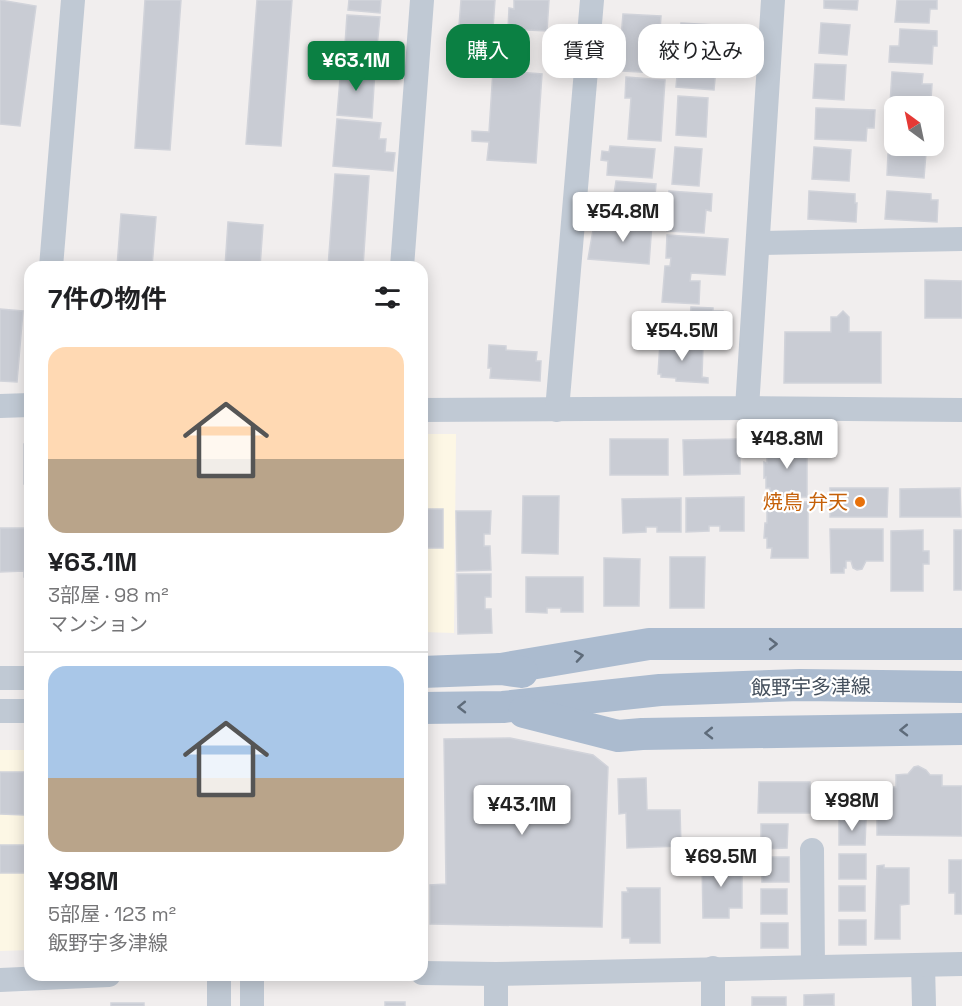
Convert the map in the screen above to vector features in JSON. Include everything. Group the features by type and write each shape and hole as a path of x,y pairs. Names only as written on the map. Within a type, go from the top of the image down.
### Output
{"main road":[{"path":"501,669 649,644 962,644"},
{"name":"飯野宇多津線","path":"428,672 501,669 660,690"},
{"name":"飯野宇多津線","path":"428,708 503,707 660,690 800,685 961,687"},
{"path":"503,707 618,736 962,729"}],"street":[{"path":"51,261 73,0"},
{"path":"402,261 422,0"},
{"path":"557,410 592,0"},
{"path":"747,408 773,0"},
{"path":"759,243 962,239"},
{"path":"0,406 24,405"},
{"path":"428,410 747,408 962,410"},
{"path":"0,678 24,678"},
{"path":"0,711 24,711"},
{"path":"812,850 813,967"},
{"path":"428,974 962,964"},
{"path":"923,965 924,1006"},
{"path":"713,968 713,1006"},
{"path":"496,974 496,1006"},
{"path":"0,980 24,979"},
{"path":"219,981 219,1006"},
{"path":"252,981 252,1006"}],"shaded area":[{"path":"428,434 456,434 454,633 428,632"},
{"path":"0,750 24,750 24,950 0,951"}],"building":[{"path":"0,0 36,6 20,126 0,124"},
{"path":"145,0 181,0 170,150 135,148"},
{"path":"257,0 292,0 281,146 246,144"},
{"path":"349,0 381,0 380,13 348,10"},
{"path":"461,0 495,0 493,24 459,24"},
{"path":"514,0 549,0 547,24 542,24 542,31 530,30 530,24 508,24 509,8 514,9"},
{"path":"824,0 858,0 857,10 824,8"},
{"path":"897,0 937,0 937,9 930,9 929,23 895,22"},
{"path":"623,14 661,16 660,24 638,24 638,72 626,71 626,24 622,24"},
{"path":"347,15 380,17 373,61 344,59"},
{"path":"821,23 850,25 847,55 819,53"},
{"path":"900,29 937,31 937,46 933,46 932,64 889,62 890,46 899,46"},
{"path":"815,64 846,65 844,100 813,98"},
{"path":"341,67 375,69 372,118 337,115"},
{"path":"892,72 923,74 922,84 932,84 931,96 890,96"},
{"path":"530,73 542,74 536,163 487,160 489,142 472,141 472,131 489,132 492,78 530,78"},
{"path":"626,77 665,80 661,141 628,139 631,98 625,98"},
{"path":"677,78 715,78 714,90 676,87"},
{"path":"678,96 708,98 706,137 676,135"},
{"path":"816,108 875,110 874,128 867,128 866,141 815,139"},
{"path":"337,119 381,123 379,139 386,139 385,152 395,153 393,171 333,166"},
{"path":"610,146 655,149 652,178 607,175 608,161 601,160 602,151 609,152"},
{"path":"675,147 702,149 699,186 672,184"},
{"path":"814,147 851,150 849,181 812,179"},
{"path":"888,156 926,156 924,178 887,175"},
{"path":"335,174 369,176 363,261 328,261"},
{"path":"616,181 656,184 653,220 630,218 630,214 605,212 606,193 614,194"},
{"path":"669,191 712,194 711,211 706,210 704,233 667,231"},
{"path":"809,191 855,194 856,222 808,219"},
{"path":"887,191 931,194 931,200 938,200 937,222 885,219"},
{"path":"121,214 156,217 152,261 117,261"},
{"path":"617,220 652,223 649,264 588,259 593,230 616,232"},
{"path":"228,222 263,225 260,261 225,261"},
{"path":"667,235 728,239 725,275 691,273 690,281 700,281 699,304 662,302 665,266 670,266 671,258 666,258"},
{"path":"925,280 962,281 962,318 925,318"},
{"path":"691,307 723,311 722,340 689,340"},
{"path":"0,309 23,311 17,382 0,381"},
{"path":"843,311 849,317 849,332 881,332 881,383 784,383 785,332 831,332 831,317 837,317"},
{"path":"660,343 703,345 702,377 708,378 708,383 676,381 676,378 661,377 661,374 658,374"},
{"path":"489,345 506,346 506,350 537,352 536,361 541,361 540,381 490,378"},
{"path":"610,439 668,439 668,475 610,475"},
{"path":"740,439 740,474 684,475 683,440"},
{"path":"772,442 807,442 807,497 770,497 770,488 766,488 766,477 764,478 764,462 767,463 767,451 772,451"},
{"path":"830,488 888,488 887,517 830,517"},
{"path":"960,488 961,517 900,517 900,489"},
{"path":"523,496 559,496 558,554 522,553"},
{"path":"744,497 744,531 720,531 720,526 709,526 709,531 686,532 686,498"},
{"path":"681,498 681,532 657,532 657,527 646,527 646,532 623,533 622,499"},
{"path":"772,502 808,502 808,558 771,558 772,548 767,548 767,538 764,538 767,511 772,511"},
{"path":"428,509 443,509 443,548 428,548"},
{"path":"456,511 491,511 490,534 484,534 484,546 490,546 491,570 457,571"},
{"path":"0,528 24,528 24,571 0,572"},
{"path":"830,529 883,529 883,561 866,561 862,569 857,570 853,568 851,561 846,561 844,573 831,573"},
{"path":"923,530 923,551 929,551 929,564 923,564 923,591 891,591 891,531"},
{"path":"954,530 962,530 962,590 954,590"},
{"path":"670,557 705,557 704,608 670,608"},
{"path":"604,558 640,559 639,606 604,606"},
{"path":"457,574 491,574 491,597 485,597 485,609 491,609 492,633 458,634"},
{"path":"526,577 583,577 583,612 561,612 561,608 547,608 547,613 526,612"},
{"path":"510,738 593,755 608,767 602,927 430,924 430,885 446,884 444,739"},
{"path":"918,766 930,775 942,775 942,786 962,786 962,836 877,835 877,787 896,787 896,775 908,774"},
{"path":"0,772 24,772 24,815 0,814"},
{"path":"646,778 647,810 680,810 681,846 627,848 626,813 619,814 618,779"},
{"path":"759,782 810,782 810,813 758,813"},
{"path":"866,782 866,813 815,813 815,783"},
{"path":"839,820 866,820 865,845 839,845"},
{"path":"761,824 788,824 787,848 761,849"},
{"path":"0,845 24,845 24,873 0,873"},
{"path":"839,854 866,854 866,879 839,879"},
{"path":"762,857 789,857 789,882 762,882"},
{"path":"949,860 962,860 962,914 955,914 955,893 949,893"},
{"path":"742,861 742,908 729,908 729,918 703,918 702,862"},
{"path":"884,865 884,868 909,868 909,904 900,905 900,939 875,939 877,866"},
{"path":"839,886 865,886 865,911 839,911"},
{"path":"627,888 660,888 660,943 630,943 630,938 622,938 622,892 628,892"},
{"path":"761,889 787,889 787,914 761,914"},
{"path":"839,920 866,920 866,945 839,945"},
{"path":"761,923 788,923 788,948 761,948"},
{"path":"834,994 834,1006 804,1006 804,995"},
{"path":"752,997 786,997 786,1006 752,1006"},
{"path":"385,1002 405,1002 405,1006 385,1006"},
{"path":"111,1003 144,1003 144,1006 111,1006"}],"place":[{"name":"焼鳥 弁天","path":"860,502"}]}
